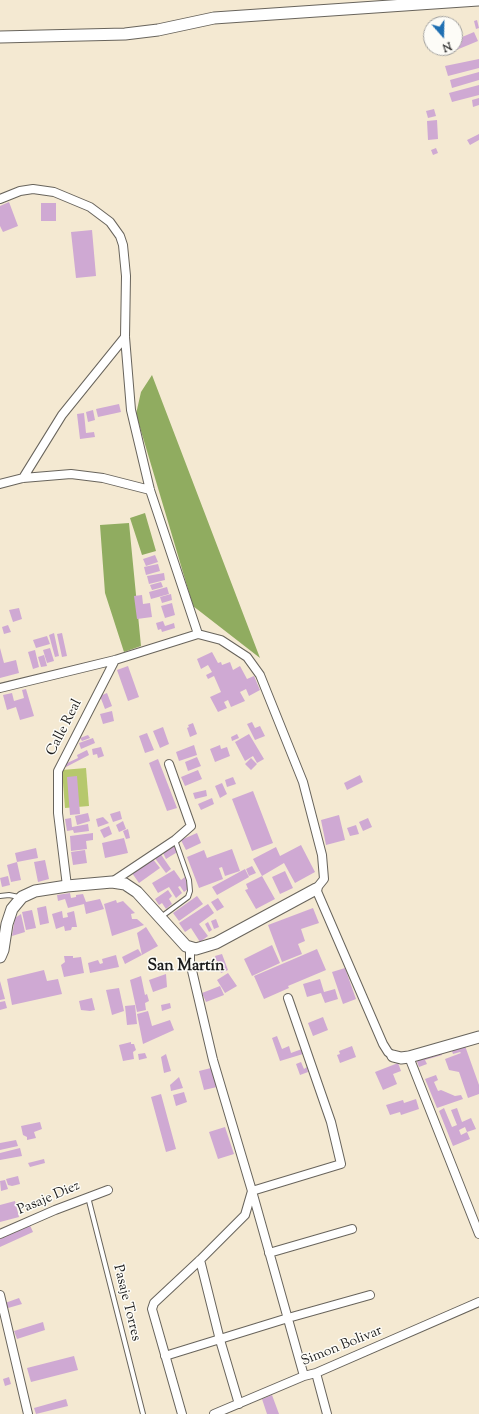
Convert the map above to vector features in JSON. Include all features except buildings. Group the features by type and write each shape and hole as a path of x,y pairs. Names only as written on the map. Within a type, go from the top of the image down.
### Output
{"street":[{"path":"0,37 125,34 158,30 214,18 478,0"},
{"path":"0,199 20,190 33,188 54,192 90,208 110,222 120,236 123,245 126,276 125,337 131,410 150,490 198,634"},
{"path":"23,478 62,415 125,337"},
{"path":"0,484 23,478 71,474 103,478 150,490"},
{"path":"0,688 115,660 198,634 221,640 247,657 260,675 303,782 322,855 324,879 316,889 216,943 196,949 186,946 137,892 125,884 112,882 67,886 35,892 22,898 12,909 7,924 3,950 0,957"},
{"name":"Calle Real","path":"67,886 58,813 58,771 115,660"},
{"path":"112,882 175,840 191,826 169,764"},
{"path":"316,889 383,1044 388,1052 393,1056 401,1058 408,1057 479,1037"},
{"path":"190,947 192,968 212,1052 304,1376"},
{"path":"252,1191 341,1164 331,1122 288,998"},
{"path":"408,1057 479,1234"},
{"name":"Pasaje Diez","path":"0,1234 55,1210 108,1190"},
{"path":"182,1414 152,1309 154,1303 245,1215 252,1191"},
{"path":"269,1252 352,1228"},
{"path":"200,1260 220,1340 239,1404"},
{"path":"0,1295 28,1414"},
{"path":"166,1356 288,1318 370,1295"},
{"name":"Simon Bolivar","path":"214,1414 304,1376 316,1373 479,1302"},
{"path":"316,1373 327,1414"}],"lane":[{"path":"160,918 188,897 190,891 189,880 175,840"},
{"path":"0,896 9,895 22,898"},
{"name":"Pasaje Torres","path":"88,1197 143,1414"}],"green space":[{"path":"152,375 260,658 193,606 136,414 141,392"},
{"path":"145,513 156,551 142,555 130,518"},
{"path":"129,523 141,646 124,652 105,593 100,525"},
{"path":"86,768 89,806 65,808 62,770"}],"district":[{"name":"San Martín","path":"186,967"}]}
